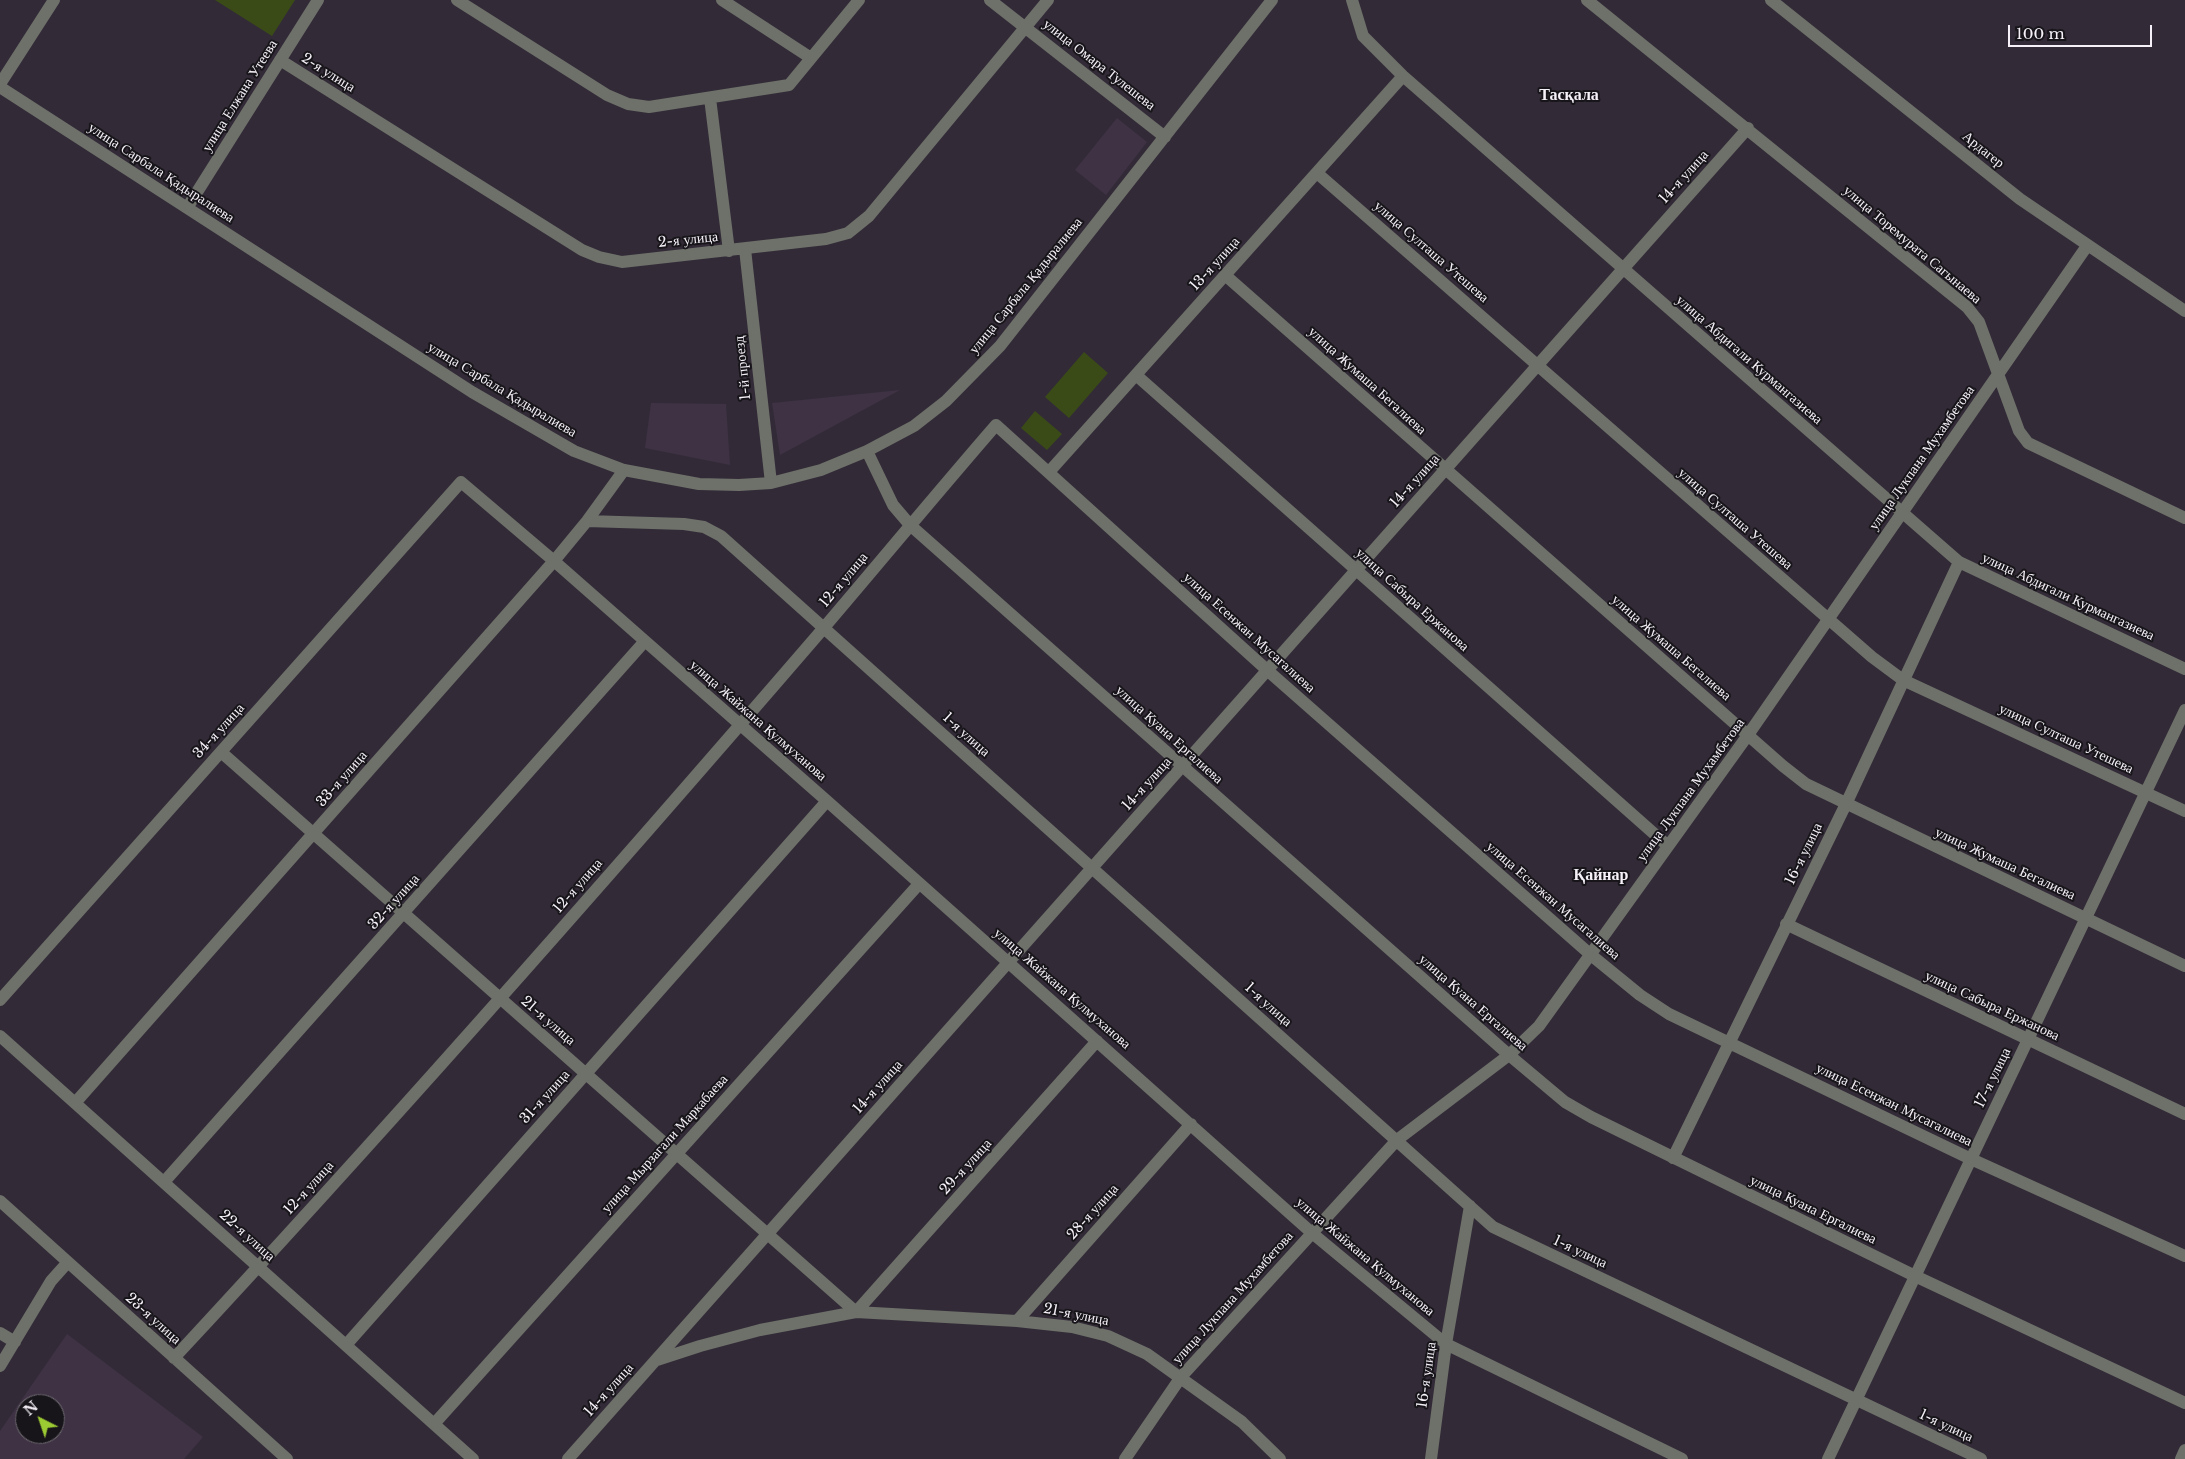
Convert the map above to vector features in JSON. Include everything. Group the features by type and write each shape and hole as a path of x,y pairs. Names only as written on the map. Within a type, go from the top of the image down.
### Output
{"street":[{"path":"0,86 54,0"},
{"name":"улица Елжана Утеева","path":"187,208 318,0"},
{"path":"456,0 608,95 628,104 649,107 789,85 859,0"},
{"path":"722,0 811,58"},
{"name":"улица Омара Тулешева","path":"990,0 1165,136"},
{"name":"2-я улица","path":"280,60 591,254 622,262 826,239 848,233 869,216 1048,0"},
{"name":"улица Сарбала Қадыралиева","path":"0,86 472,392 574,451 624,470 699,484 739,486 771,483 821,470 867,451 914,426 946,401 1000,346 1272,0"},
{"name":"улица Абдигали Курмангазиева","path":"1352,0 1363,36 1403,76 1958,562 2185,669"},
{"name":"улица Торемурата Сагынаева","path":"1587,0 1748,128 1967,308 1979,322 2019,431 2028,444 2185,518"},
{"name":"Ардагер","path":"1771,0 2020,199 2185,311"},
{"name":"13-я улица","path":"1049,472 1403,76"},
{"path":"710,98 728,251"},
{"name":"14-я улица","path":"568,1459 1748,128"},
{"name":"улица Султаша Утешева","path":"1317,172 1827,620 1902,680 2185,811"},
{"name":"улица Лукпана Мухамбетова","path":"1125,1459 1181,1378 1397,1140 1508,1056 1539,1026 1592,955 1748,735 2087,246"},
{"name":"1-й проезд","path":"746,249 771,483"},
{"name":"улица Жумаша Бегалиева","path":"1226,275 1445,470 1806,784 2185,966"},
{"name":"улица Сабыра Ержанова","path":"1136,375 1668,846"},
{"name":"улица Есенжан Мусагалиева","path":"996,425 1267,670 1592,955 1640,994 1669,1014 1971,1159 2185,1256"},
{"name":"12-я улица","path":"174,1358 500,998 824,627 996,425"},
{"name":"улица Куана Ергалиева","path":"867,451 893,506 910,525 1508,1056 1565,1102 1673,1158 1915,1276 2185,1403"},
{"name":"33-я улица","path":"75,1103 554,561 587,521 624,470"},
{"name":"улица Жайжана Кулмуханова","path":"461,482 740,724 1312,1233 1446,1344 1682,1459"},
{"name":"34-я улица","path":"0,1000 461,482"},
{"name":"1-я улица","path":"587,521 684,524 704,527 721,536 1493,1227 1981,1459"},
{"name":"16-я улица","path":"1673,1158 1846,804 1958,562"},
{"name":"32-я улица","path":"164,1182 645,641"},
{"name":"17-я улица","path":"1828,1459 2185,710"},
{"name":"21-я улица","path":"221,752 856,1312"},
{"name":"31-я улица","path":"346,1345 827,801"},
{"name":"улица Мырзагали Маркабаева","path":"434,1424 919,884"},
{"name":"улица Сабыра Ержанова","path":"1786,924 2185,1114"},
{"name":"22-я улица","path":"0,1036 473,1459"},
{"name":"29-я улица","path":"856,1312 1098,1041"},
{"name":"28-я улица","path":"1017,1321 1191,1124"},
{"name":"23-я улица","path":"0,1201 287,1459"},
{"name":"16-я улица","path":"1431,1459 1446,1344 1470,1206"},
{"path":"0,1366 51,1281 68,1262"},
{"name":"21-я улица","path":"654,1361 760,1330 856,1312 1017,1321 1072,1327 1108,1336 1147,1354 1242,1422 1280,1459"},
{"path":"0,1333 15,1342"},
{"path":"2181,1459 2185,1450"}],"shaded area":[{"path":"1117,118 1147,142 1106,195 1075,170"},
{"path":"900,390 780,455 772,403"},
{"path":"651,403 726,404 730,465 645,448"},
{"path":"67,1334 203,1437 184,1459 0,1459 0,1431 15,1409 15,1444 65,1444 65,1394 26,1394"}],"green space":[{"path":"215,0 295,0 272,36"},
{"path":"1084,352 1108,373 1069,418 1045,397"},
{"path":"1035,411 1062,434 1047,450 1021,428"}],"district":[{"name":"Тасқала","path":"1569,95"},
{"name":"Қайнар","path":"1601,875"}]}
